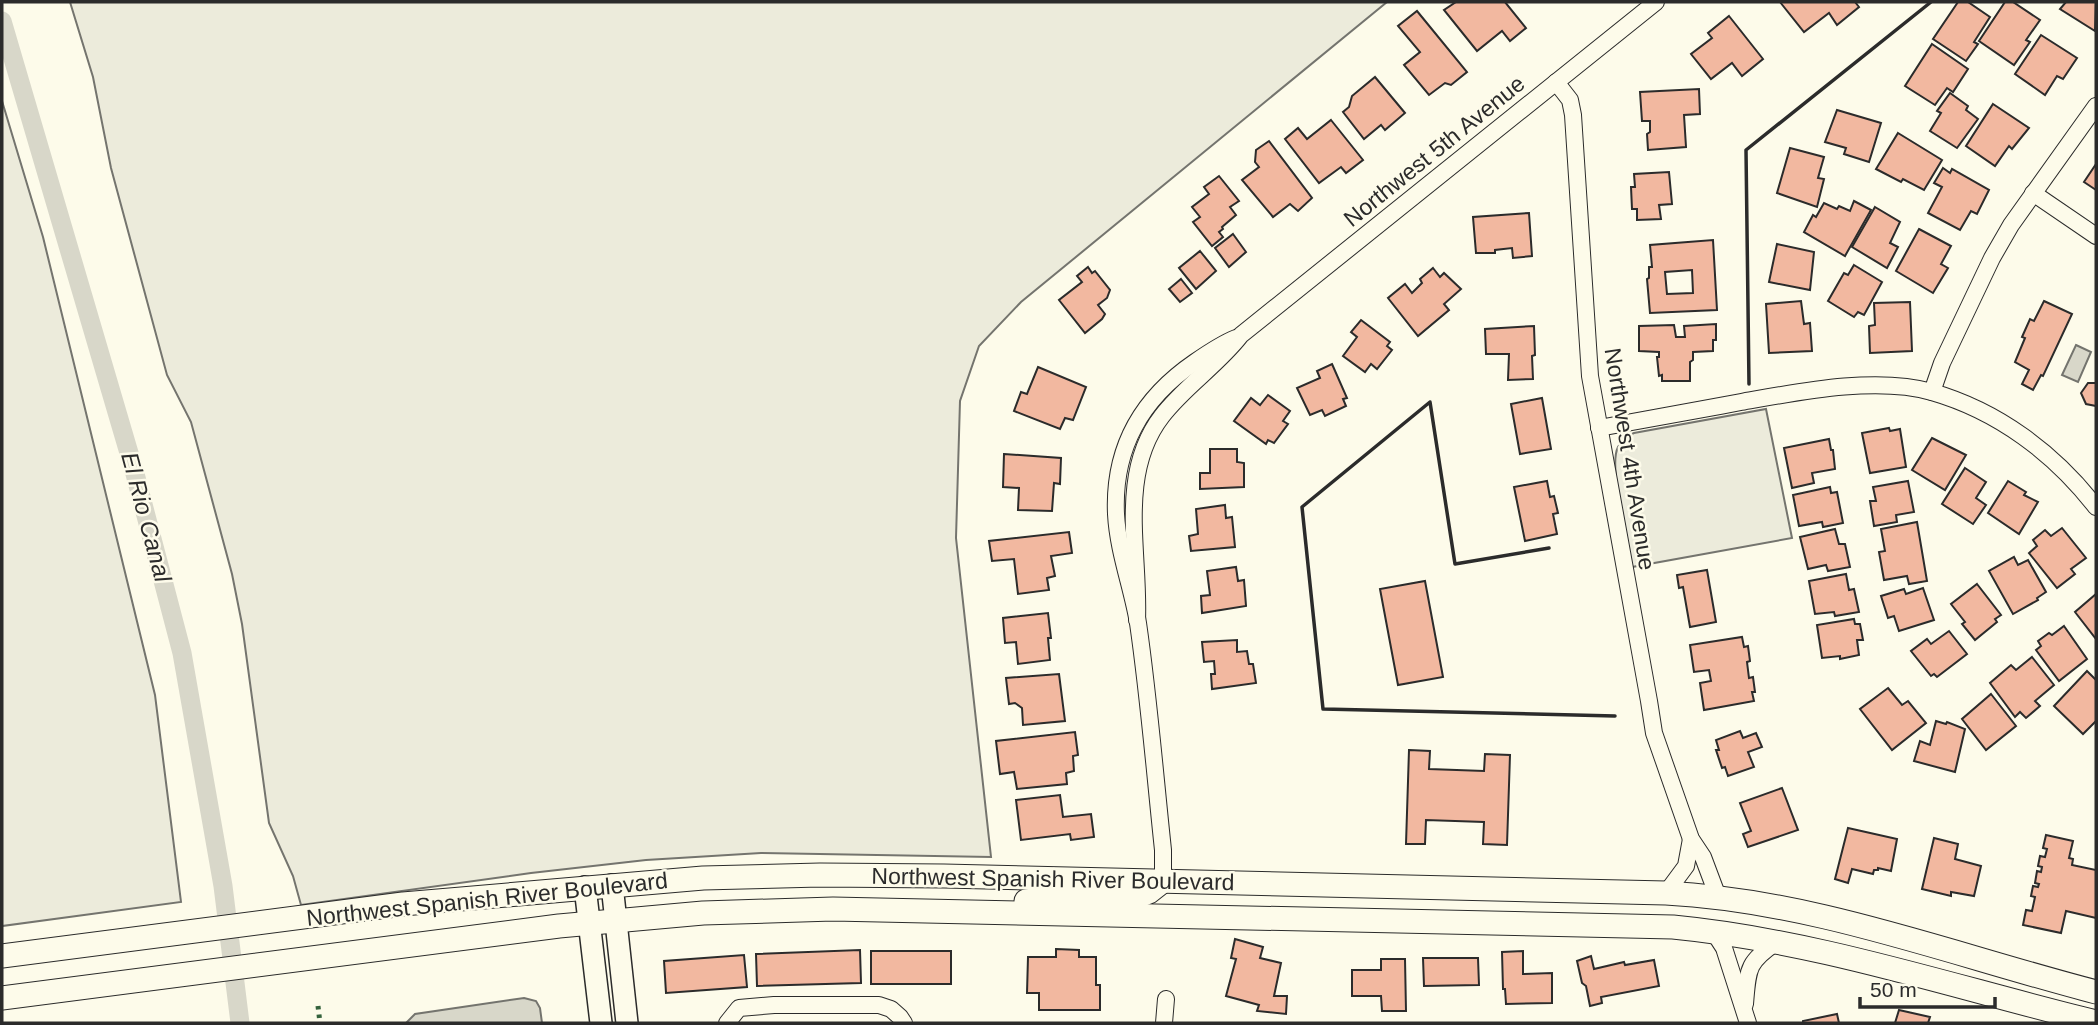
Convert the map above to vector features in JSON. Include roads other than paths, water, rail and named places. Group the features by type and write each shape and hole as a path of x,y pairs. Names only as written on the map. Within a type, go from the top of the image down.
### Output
{"main road":[{"name":"Northwest Spanish River Boulevard","path":"2,956 442,900 703,878 820,875 1666,893 1718,897 1790,908 1843,920 2096,992"},
{"path":"968,912 1050,898 1137,897 1163,881"},
{"name":"Northwest Spanish River Boulevard","path":"2,998 615,920 768,910 968,912 1639,926 1713,931 1871,963 2096,1022"}],"street":[{"name":"Northwest 5th Avenue","path":"1163,881 1163,850 1137,620 1139,590 1134,495 1143,452 1160,418 1228,353 1241,335 1656,2"},
{"name":"Northwest 4th Avenue","path":"1556,82 1570,100 1573,115 1590,376 1654,733 1691,839 1703,857 1718,897"},
{"path":"1931,392 1992,258 2033,193 2096,106"},
{"path":"2033,193 2096,236"},
{"path":"1599,428 1806,390 1842,386 1906,388 1931,392 1983,413 2029,440 2056,461 2096,507"},
{"path":"1666,893 1686,866 1691,839"},
{"path":"612,885 627,1023"},
{"path":"585,887 601,1023"},
{"path":"1713,931 1724,948 1746,1017"},
{"path":"1746,1017 1747,984 1753,961 1777,942"},
{"path":"1164,1023 1166,999"},
{"path":"727,1023 739,1008 807,1004 879,1005 891,1009 904,1023"}],"waterway":[{"name":"El Rio Canal","path":"2,21 134,470 182,653 223,886 240,1023"}]}
